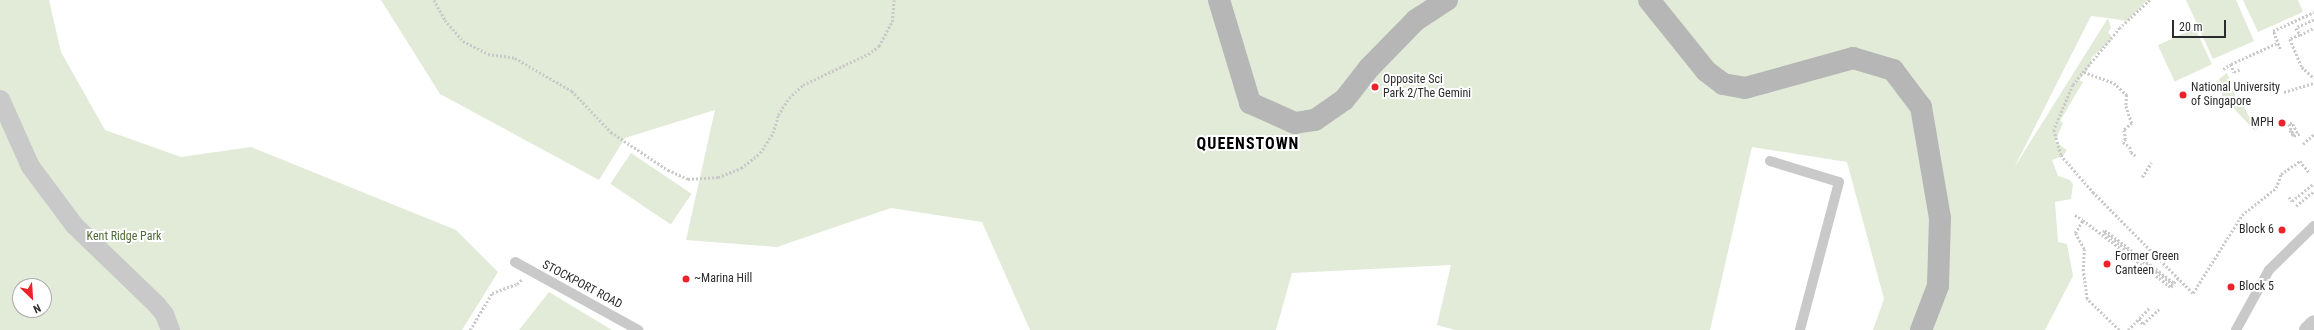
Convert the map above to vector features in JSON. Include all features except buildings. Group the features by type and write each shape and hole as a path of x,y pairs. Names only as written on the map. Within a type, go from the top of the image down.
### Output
{"street":[{"path":"1220,0 1250,104 1295,122 1315,120 1344,100 1369,68 1416,20 1447,0"},
{"path":"1649,0 1706,71 1723,84 1745,88 1853,58 1893,70 1921,107 1940,218 1938,286 1921,330"},
{"path":"0,99 30,166 74,225 160,309 170,330"},
{"path":"2308,330 2314,324"}],"lane":[{"path":"1770,161 1839,182 1800,330"},
{"path":"2236,330 2269,270 2314,226"},
{"name":"STOCKPORT ROAD","path":"514,262 638,330"}],"path":[{"path":"434,0 445,20 463,41 488,54 515,58 572,91 611,132 668,170 688,179 718,177 741,168 760,153 773,133 778,115 789,98 803,85 868,54 879,46 892,22 894,0"},
{"path":"2150,0 2120,28 2073,85 2054,130 2056,143 2062,155 2093,192 2193,293 2242,215 2276,188 2281,174 2300,161 2309,172"},
{"path":"2280,49 2273,31 2314,12"},
{"path":"2300,35 2296,28 2314,20"},
{"path":"2314,28 2290,40 2302,67 2314,78"},
{"path":"2223,69 2278,43"},
{"path":"2231,64 2234,72 2241,69"},
{"path":"2084,72 2114,83 2127,95 2126,106 2132,123 2124,130 2126,139 2123,142 2130,147 2131,152 2136,156"},
{"path":"2284,92 2314,83"},
{"path":"2290,130 2293,135 2296,133 2292,123 2289,124 2292,130 2294,136 2301,133"},
{"path":"2303,144 2314,134"},
{"path":"2142,177 2152,163"},
{"path":"2288,197 2292,201 2314,183"},
{"path":"2296,206 2314,192"},
{"path":"2075,215 2171,287 2173,285 2103,232 2105,230 2174,283 2178,278"},
{"path":"2083,220 2075,232 2084,249 2083,271 2087,299 2119,330"},
{"path":"470,330 492,293 517,284"},
{"path":"2128,330 2149,308"},
{"path":"2139,319 2143,324 2159,309"}],"green space":[{"name":"Kent Ridge Park","path":"0,0 49,0 61,52 105,130 181,157 251,147 456,230 498,272 462,330 0,330"},
{"path":"381,0 2147,0 2127,21 2108,18 2111,28 2108,32 2113,39 2091,58 2092,63 2079,80 2083,82 2060,121 2063,123 2055,142 2067,150 2063,156 2052,160 2058,176 2070,180 2073,184 2071,199 2055,202 2058,242 2067,244 2073,276 2045,330 1873,330 1884,299 1847,162 1752,147 1710,330 1455,330 1437,325 1451,265 1292,273 1276,330 1030,330 982,222 891,208 777,247 686,240 715,110 625,138 599,180 440,94","holes":["2091,16 2108,18 2014,168"]},
{"path":"2186,0 2236,0 2254,41 2213,59"},
{"path":"2243,0 2298,0 2303,12 2258,32"},
{"path":"2195,28 2212,64 2175,82 2158,45"},
{"path":"2227,73 2236,98 2242,102 2249,117 2257,122 2258,126 2254,126 2257,128 2255,131 2222,96 2219,79"},
{"path":"631,153 692,194 671,224 610,184"},
{"path":"549,292 612,330 519,330"}],"place":[{"name":"Opposite Sci Park 2/The Gemini","path":"1375,87"},
{"name":"National University of Singapore","path":"2183,95"},
{"name":"MPH","path":"2282,123"},
{"name":"Block 6","path":"2282,230"},
{"name":"Former Green Canteen","path":"2107,264"},
{"name":"~Marina Hill","path":"686,279"},
{"name":"Block 5","path":"2231,287"}],"district":[{"name":"QUEENSTOWN","path":"1248,144"}]}
